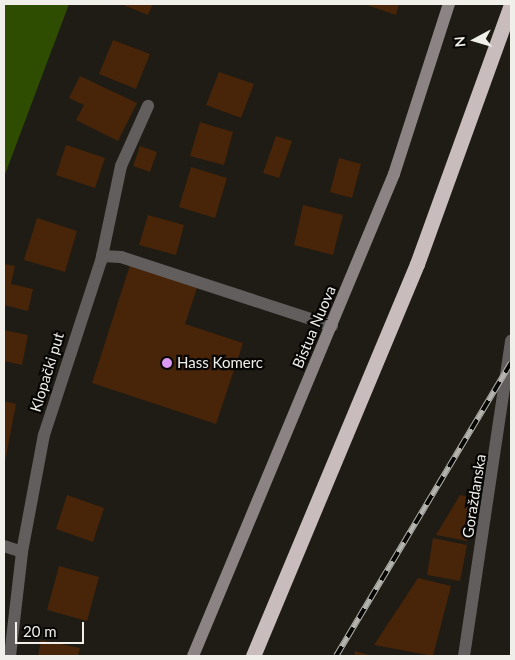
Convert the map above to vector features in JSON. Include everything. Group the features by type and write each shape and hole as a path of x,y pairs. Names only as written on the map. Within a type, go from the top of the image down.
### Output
{"highway":[{"path":"253,656 417,264 511,5"}],"street":[{"name":"Bistua Nuova","path":"193,656 394,174 450,4"},
{"name":"Klopački put","path":"10,656 22,552 44,435 102,256 121,166 148,106"},
{"path":"102,256 121,257 332,326"},
{"name":"Goraždanska","path":"464,656 511,340"},
{"path":"4,546 22,552"}],"green space":[{"path":"4,4 69,4 4,177"}],"building":[{"path":"121,4 153,4 148,15"},
{"path":"364,4 399,4 396,15"},
{"path":"113,40 150,54 136,89 99,74"},
{"path":"219,72 254,84 241,118 206,105"},
{"path":"80,76 137,103 118,141 76,120 84,105 69,98"},
{"path":"200,122 233,132 224,165 190,156"},
{"path":"276,136 292,141 279,178 263,173"},
{"path":"66,145 105,158 95,188 56,175"},
{"path":"140,146 157,152 150,172 133,166"},
{"path":"339,158 361,164 352,198 330,192"},
{"path":"191,167 227,178 215,218 179,207"},
{"path":"303,205 343,215 333,255 294,245"},
{"path":"148,215 184,225 176,255 139,245"},
{"path":"37,218 77,231 65,272 24,260"},
{"path":"4,264 15,266 11,284 33,289 28,311 4,305"},
{"name":"Hass Komerc","path":"130,265 197,288 185,324 243,343 216,424 92,383"},
{"path":"4,330 28,335 22,365 4,361"},
{"path":"4,401 16,404 4,467"},
{"path":"67,495 104,508 93,542 56,529"},
{"path":"460,495 476,498 467,541 436,535"},
{"path":"433,538 467,545 460,581 427,575"},
{"path":"59,566 99,577 87,621 47,610"},
{"path":"418,578 451,586 433,656 374,645"},
{"path":"41,640 80,648 78,656 38,656"},
{"path":"355,651 373,656 354,656"}],"railway":[{"path":"336,656 511,363"}],"place":[{"name":"Hass Komerc","path":"167,363"}]}
